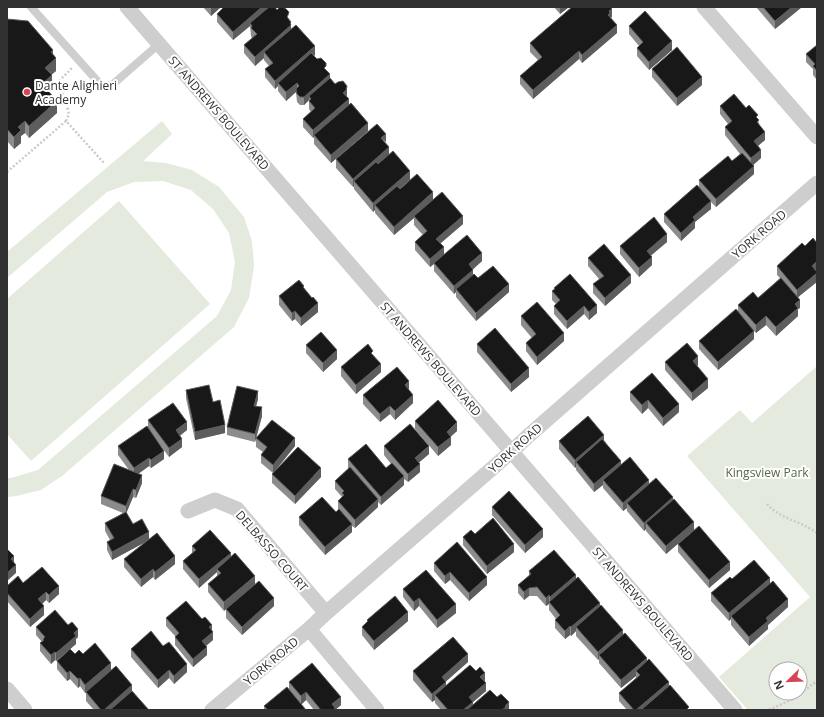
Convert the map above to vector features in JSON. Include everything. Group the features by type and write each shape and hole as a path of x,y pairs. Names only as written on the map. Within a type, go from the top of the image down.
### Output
{"street":[{"name":"ST ANDREWS BOULEVARD","path":"127,7 735,710"},
{"path":"704,7 817,137"},
{"name":"YORK ROAD","path":"212,710 309,630 326,613 817,182"},
{"name":"DELBASSO COURT","path":"188,511 215,500 237,509 326,613"},
{"path":"309,630 377,710"},
{"path":"7,689 25,710"}],"lane":[{"path":"31,7 101,85 112,85 159,44"}],"path":[{"path":"7,172 66,121 69,114 65,98 56,83 80,61"},
{"path":"66,121 104,163"},
{"path":"767,504 781,515 817,533"},
{"path":"769,710 793,699 817,681"}],"green space":[{"path":"162,121 172,134 143,161 166,163 192,170 219,187 244,217 252,241 254,266 249,298 234,327 62,476 41,490 7,497 7,478 38,470 217,316 231,290 235,262 229,233 213,209 191,190 163,181 134,182 107,192 7,278 7,252"},
{"path":"119,201 210,304 31,461 7,434 7,299"},
{"name":"Kingsview Park","path":"817,366 817,710 748,710 719,677 810,597 687,456 740,410 752,423"}],"building":[{"path":"224,7 262,7 233,32 217,14"},
{"path":"269,7 275,7 277,10 280,7 285,8 289,12 287,17 291,22 291,25 255,57 244,45 257,34 251,28 252,26 250,23"},
{"path":"572,7 610,7 612,9 609,11 610,13 608,15 617,25 582,55 579,51 533,90 520,76 542,57 530,43"},
{"path":"763,7 792,7 775,21"},
{"path":"645,11 672,41 649,62 637,48 643,42 629,26"},
{"name":"Dante Alighieri Academy","path":"7,19 28,21 53,50 51,52 56,58 45,68 52,75 42,84 57,101 29,126 25,121 18,127 21,130 14,137 7,129"},
{"path":"296,25 315,46 275,81 265,69 273,63 264,52"},
{"path":"817,45 817,71 813,66 815,64 806,54"},
{"path":"677,47 702,77 677,98 652,69"},
{"path":"311,53 317,59 321,58 326,63 324,68 330,74 304,97 300,97 297,94 296,89 299,86 297,83 286,92 278,83"},
{"path":"330,78 335,84 343,81 347,86 343,93 349,99 313,130 303,119 315,108 309,101 311,99 309,96"},
{"path":"734,94 746,108 749,105 758,115 756,117 759,120 757,122 765,132 754,141 761,150 751,158 725,127 732,121 720,106"},
{"path":"351,103 368,123 331,155 314,135"},
{"path":"377,124 386,134 381,138 389,147 353,179 336,159"},
{"path":"393,151 410,171 373,203 354,181 376,162 378,164"},
{"path":"742,153 754,166 716,199 699,180 728,156 732,161"},
{"path":"417,174 433,192 394,227 375,205 397,186 400,189"},
{"path":"697,185 711,201 693,217 695,220 681,233 664,214"},
{"path":"442,192 463,216 436,239 444,247 430,259 415,242 427,231 414,216"},
{"path":"654,217 667,234 647,251 652,257 639,268 620,246"},
{"path":"467,235 482,253 469,264 473,270 454,286 434,263"},
{"path":"813,238 817,243 817,261 812,266 817,273 797,290 777,266 802,243 805,246"},
{"path":"604,244 631,275 605,298 593,284 604,276 588,258"},
{"path":"493,266 509,284 476,313 456,289 474,274 478,278"},
{"path":"570,274 597,305 589,312 584,306 567,321 554,306 560,300 552,291"},
{"path":"781,278 800,300 795,304 798,308 776,327 766,316 756,325 738,305 753,292 758,298"},
{"path":"299,280 312,298 313,297 318,303 301,318 295,311 292,313 279,296"},
{"path":"537,302 564,333 537,357 526,343 536,334 521,316"},
{"path":"736,309 754,331 718,362 699,341"},
{"path":"495,328 529,368 511,384 477,344"},
{"path":"321,332 337,350 323,363 306,345"},
{"path":"687,343 698,356 693,361 708,379 692,393 665,362"},
{"path":"368,344 373,351 371,353 381,364 356,385 341,367"},
{"path":"397,367 409,381 405,385 413,395 395,411 390,406 380,414 363,395"},
{"path":"652,373 679,404 663,418 648,400 642,405 630,392"},
{"path":"209,385 213,402 220,400 225,425 195,432 186,390"},
{"path":"237,386 258,391 254,406 262,407 255,434 227,427"},
{"path":"438,400 457,422 447,432 451,437 438,447 415,421"},
{"path":"173,403 187,422 176,430 182,439 169,448 148,420"},
{"path":"588,416 604,435 575,460 559,441"},
{"path":"272,420 295,438 273,465 261,455 267,447 256,438"},
{"path":"410,424 429,446 415,458 420,464 408,474 384,446"},
{"path":"147,426 164,451 151,460 149,458 134,468 118,446"},
{"path":"602,439 621,461 594,484 576,462"},
{"path":"366,444 386,468 392,463 404,476 381,497 348,459"},
{"path":"298,447 321,468 295,496 272,474"},
{"path":"630,457 649,480 623,503 603,480"},
{"path":"114,464 142,475 136,490 133,489 126,506 101,496"},
{"path":"350,467 378,499 355,520 338,501 344,495 342,493 344,491 335,481"},
{"path":"656,478 673,497 644,523 627,503"},
{"path":"509,491 543,529 525,545 492,507"},
{"path":"322,497 336,512 339,509 352,524 325,547 299,517"},
{"path":"674,499 694,522 666,546 646,523"},
{"path":"126,512 133,524 142,519 149,532 112,552 107,542 114,538 105,523"},
{"path":"493,518 514,544 487,566 463,537 471,530 475,534"},
{"path":"699,526 730,562 709,580 678,544"},
{"path":"210,530 231,553 199,579 183,561 196,550 192,546"},
{"path":"157,533 175,556 155,572 153,569 141,579 124,559"},
{"path":"457,542 487,577 469,593 450,572 445,576 434,563"},
{"path":"7,549 14,556 11,559 16,565 7,573"},
{"path":"554,550 576,575 550,597 549,595 546,598 537,587 529,588 524,592 518,585 531,574 529,571"},
{"path":"235,553 255,576 224,602 208,584 221,573 217,569"},
{"path":"754,560 770,578 729,613 711,593 730,577 732,579"},
{"path":"42,567 59,586 49,595 46,592 38,599 44,606 30,619 7,593 7,586 18,576 23,583"},
{"path":"426,570 456,604 437,620 419,598 414,602 403,589"},
{"path":"578,577 600,603 565,631 555,620 560,615 549,602"},
{"path":"259,581 274,598 242,627 226,609"},
{"path":"773,581 788,599 766,618 768,621 749,637 731,616"},
{"path":"395,596 408,612 374,641 362,627 368,621 367,620"},
{"path":"186,601 202,619 205,617 212,625 209,627 213,632 202,641 207,647 193,659 175,637 179,633 166,618"},
{"path":"601,605 623,630 598,652 576,627"},
{"path":"55,610 68,625 72,622 78,629 74,633 76,636 56,653 55,652 51,655 40,643 45,637 36,627"},
{"path":"151,631 163,646 169,642 187,664 174,676 169,670 158,680 131,649"},
{"path":"625,633 647,658 621,680 599,655"},
{"path":"453,637 468,654 442,677 446,682 432,694 413,671"},
{"path":"95,643 111,663 85,685 80,678 78,679 70,671 67,673 57,661 70,649 75,654 79,650 83,654"},
{"path":"649,659 669,682 636,710 634,710 619,693 640,675 636,671"},
{"path":"312,663 341,697 332,704 335,708 334,710 321,710 306,692 301,696 289,682"},
{"path":"470,665 476,671 480,667 485,673 480,677 486,683 469,697 473,702 463,710 448,710 435,695"},
{"path":"116,666 132,685 104,710 101,710 86,692"},
{"path":"670,685 689,707 686,710 641,710"},
{"path":"287,687 306,710 268,710 264,706"},
{"path":"490,690 497,697 501,694 509,702 505,706 506,707 502,710 467,710"},
{"path":"132,691 148,709 147,710 110,710"}],"place":[{"name":"Dante Alighieri Academy","path":"27,92"}]}
